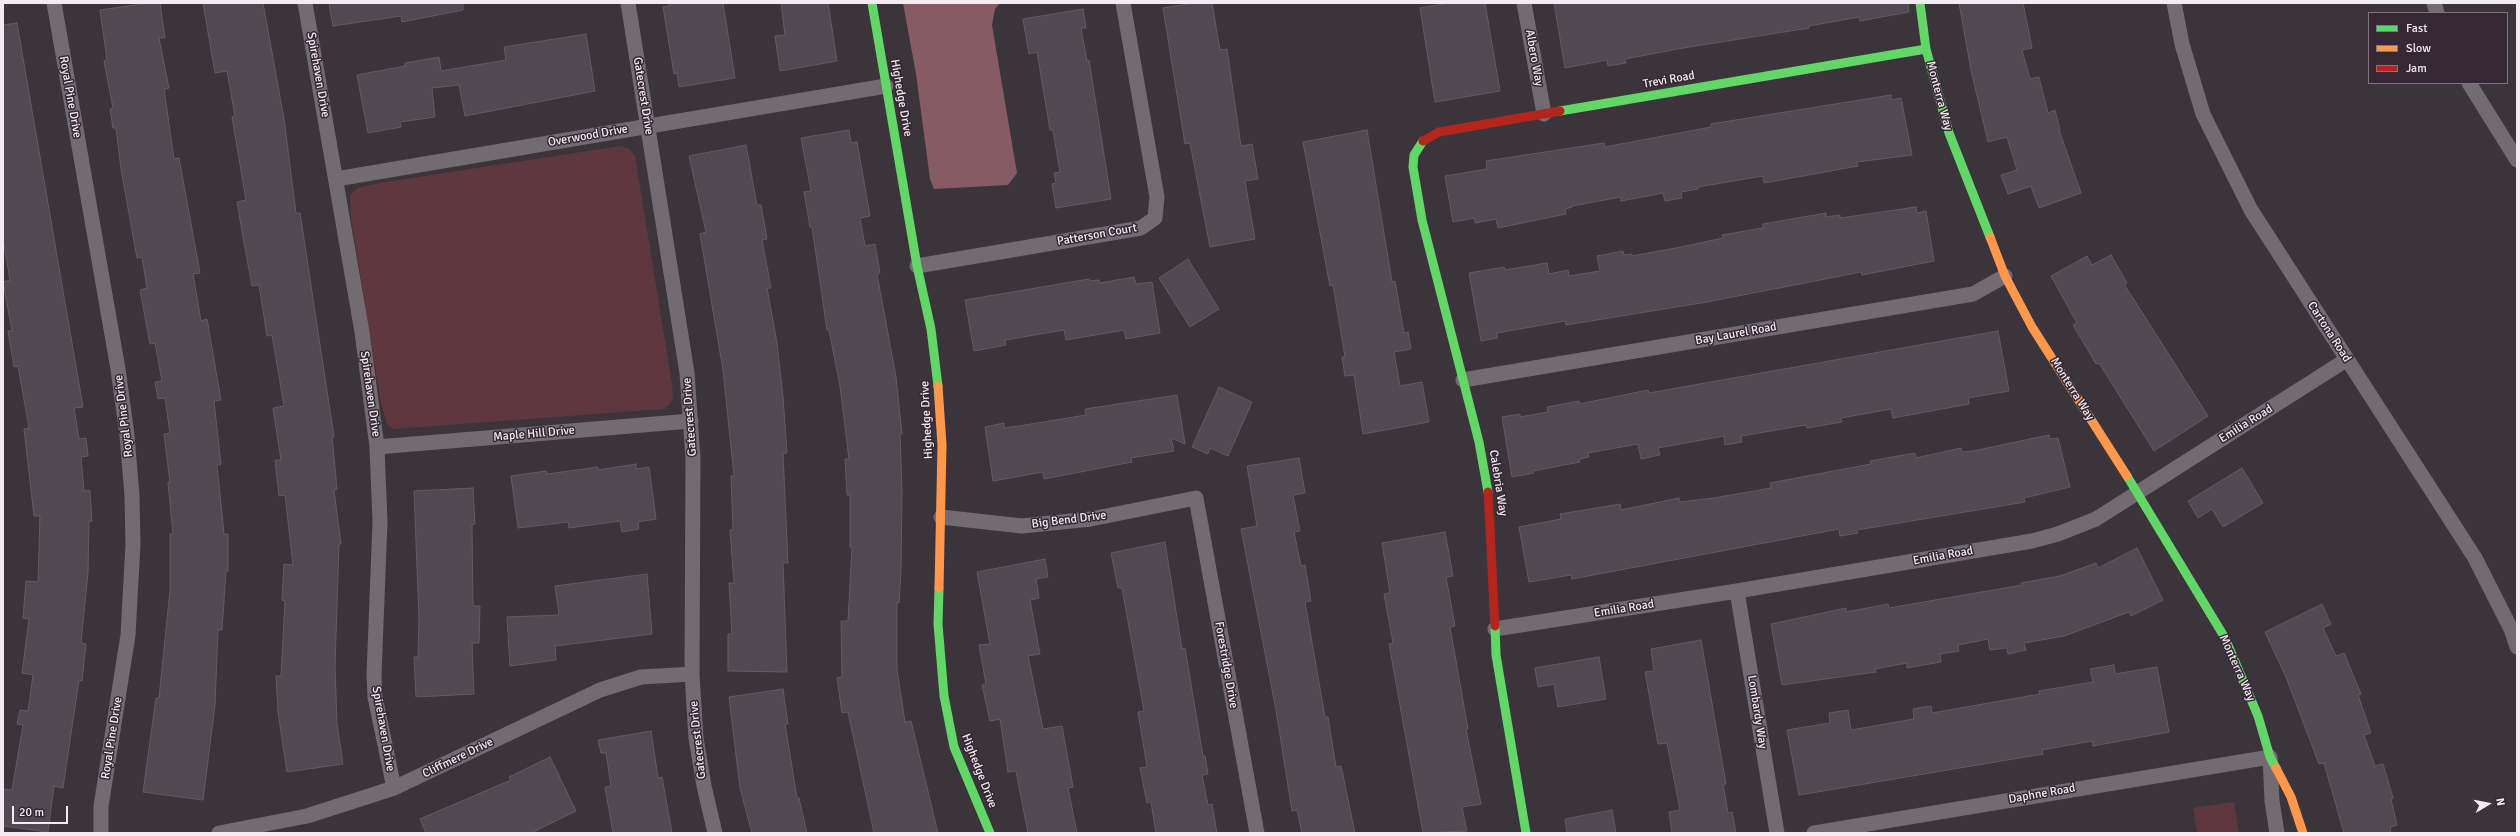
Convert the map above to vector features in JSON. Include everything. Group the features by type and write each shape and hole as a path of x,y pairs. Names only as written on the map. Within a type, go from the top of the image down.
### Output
{"street":[{"name":"Royal Pine Drive","path":"54,3 118,369 127,435 132,496 133,544 128,635 101,806 101,833"},
{"name":"Spirehaven Drive","path":"305,3 362,332 377,447 380,522 374,675 377,704 394,788"},
{"name":"Gatecrest Drive","path":"628,3 687,373 693,459 692,674 696,738 704,786 715,833"},
{"name":"Highedge Drive","path":"872,3 917,266 931,329 940,399 942,445 938,624 944,696 954,747 990,833"},
{"name":"Patterson Court","path":"917,266 1141,228 1155,218 1157,197 1123,3"},
{"name":"Albero Way","path":"1524,3 1544,114"},
{"name":"Monterra Way","path":"1920,3 1926,49 1952,141 2005,276 2032,327 2138,493 2225,638 2258,716 2270,757 2291,797 2303,833"},
{"name":"Cartona Road","path":"2174,3 2182,44 2203,114 2251,210 2346,360 2475,558 2514,629 2517,647"},
{"name":"Trevi Road","path":"1419,144 1428,136 1439,132 1926,49"},
{"path":"2470,84 2517,160"},
{"name":"Overwood Drive","path":"336,179 886,86"},
{"name":"Calebria Way","path":"1419,144 1414,155 1413,167 1422,220 1479,442 1489,497 1495,630 1498,663 1526,833"},
{"name":"Bay Laurel Road","path":"1463,380 1973,294 2005,276"},
{"name":"Emilia Road","path":"1495,630 1737,592 2032,541 2075,528 2096,519 2138,493 2346,360"},
{"name":"Maple Hill Drive","path":"377,447 691,420"},
{"name":"Big Bend Drive","path":"941,518 1022,526 1091,519 1196,498"},
{"name":"Forestridge Drive","path":"1196,498 1257,833"},
{"name":"Lombardy Way","path":"1737,592 1776,833"},
{"name":"Cliffmere Drive","path":"218,833 307,816 394,788 600,690 641,677 692,674"},
{"name":"Monterra Way","path":"2270,757 2272,801 2278,833"},
{"name":"Daphne Road","path":"1814,833 2270,757"}],"shaded area":[{"path":"903,3 1000,3 995,9 992,25 1017,173 1008,185 934,189 930,179 916,74"},
{"path":"620,146 629,149 635,156 672,384 673,398 669,405 663,409 394,429 387,424 381,403 351,218 350,195 358,188 379,183"},
{"path":"2234,802 2239,833 2197,833 2193,808"}],"building":[{"path":"149,3 160,3 165,38 159,38 169,88 164,89 174,159 179,158 200,273 193,274 201,321 207,319 221,400 214,401 221,464 217,465 224,534 228,534 228,571 226,571 222,630 218,630 215,705 203,800 143,792 156,698 159,698 170,590 170,534 173,534 168,482 170,482 164,434 170,433 165,398 158,399 155,382 162,381 155,343 150,344 140,290 147,288 142,257 137,258 121,169 116,128 113,128 110,109 113,108 104,61 107,60 100,10"},
{"path":"203,3 263,3 284,119 296,213 300,213 334,437 332,437 337,489 334,490 341,544 339,544 335,666 337,724 343,764 287,772 278,712 276,676 281,676 285,601 282,600 284,564 293,565 285,495 279,496 275,460 281,460 273,408 284,406 272,335 267,336 259,285 252,286 237,202 246,200 232,117 235,116 227,71 215,73"},
{"path":"329,3 463,3 463,10 402,22 401,16 333,26"},
{"path":"669,3 723,3 735,78 679,87 677,73 674,74 663,7 669,6"},
{"path":"781,3 828,3 837,61 780,71 775,36 785,35"},
{"path":"1194,3 1212,3 1220,50 1227,49 1241,146 1252,144 1258,179 1245,181 1255,239 1210,247 1190,143 1185,144 1163,8"},
{"path":"1449,3 1485,3 1500,91 1435,102 1420,8"},
{"path":"1554,3 1908,3 1909,12 1860,21 1859,17 1809,26 1809,28 1683,48 1625,59 1626,63 1608,66 1607,60 1565,68"},
{"path":"1959,3 2023,3 2032,48 2022,50 2030,79 2039,77 2048,113 2055,110 2059,130 2081,193 2039,208 2031,186 2008,194 2001,175 2017,170 2007,137 1988,142 1971,70"},
{"path":"1083,9 1086,28 1081,28 1087,61 1089,60 1111,199 1056,208 1052,184 1056,183 1054,173 1060,172 1053,130 1050,130 1037,52 1029,54 1023,19"},
{"path":"17,23 83,407 74,408 79,439 86,438 88,456 81,457 84,491 90,490 92,521 89,521 88,572 81,643 86,644 82,681 79,680 63,788 54,786 48,832 3,826 3,789 12,790 23,725 17,724 20,710 28,711 33,675 22,673 29,619 23,618 26,581 38,582 40,516 34,516 24,429 29,428 18,366 14,367 8,331 12,331 3,282 10,280 3,238 3,25"},
{"path":"586,34 595,91 465,116 459,85 432,88 435,117 400,122 401,127 368,133 357,75 405,66 405,63 439,57 441,71 506,60 504,47"},
{"path":"1891,95 1891,100 1901,98 1912,155 1857,162 1858,166 1764,183 1763,176 1698,187 1698,189 1681,192 1682,198 1665,201 1663,193 1621,201 1621,197 1572,206 1565,209 1566,214 1498,228 1496,219 1475,223 1474,218 1453,222 1445,176 1487,169 1486,161 1604,143 1605,147 1711,127 1711,124"},
{"path":"849,130 851,143 857,142 870,216 860,218 865,246 875,244 880,273 877,274 896,377 902,434 900,434 902,492 901,570 899,603 897,602 897,670 905,722 911,721 938,833 874,833 848,712 842,713 837,678 842,677 841,621 848,621 852,547 850,547 850,495 847,495 845,459 849,459 840,386 829,330 827,330 812,227 810,227 804,192 811,191 801,138"},
{"path":"1367,130 1392,282 1395,281 1404,333 1408,332 1411,349 1394,352 1400,386 1422,382 1429,422 1363,434 1354,375 1345,376 1342,357 1345,357 1333,285 1330,286 1303,142"},
{"path":"746,145 757,205 761,205 767,239 762,240 771,288 767,288 777,343 783,397 787,453 783,454 788,563 783,563 787,672 728,671 728,634 732,634 729,583 734,583 730,530 733,530 731,476 734,476 723,370 700,234 706,232 689,156"},
{"path":"1916,207 1917,213 1926,211 1934,261 1862,275 1861,272 1707,302 1566,325 1565,321 1497,333 1497,338 1481,341 1469,273 1504,267 1505,270 1547,263 1549,274 1568,270 1569,276 1600,271 1597,256 1623,251 1624,255 1632,254 1632,256 1681,247 1723,238 1722,235 1763,228 1763,224 1826,213 1826,217 1840,215 1840,218"},
{"path":"2111,255 2127,283 2124,284 2208,416 2154,451 2099,363 2096,364 2073,325 2077,323 2051,276 2087,256 2092,265"},
{"path":"1188,259 1219,309 1190,327 1159,278"},
{"path":"1134,277 1136,284 1152,282 1160,333 1126,339 1124,330 1066,340 1064,330 1005,340 1006,345 974,351 965,300 1089,279 1090,281 1099,280 1100,283"},
{"path":"1998,331 2009,391 1968,398 1969,404 1893,418 1891,409 1841,418 1842,422 1807,428 1806,425 1741,436 1742,442 1725,445 1724,436 1658,448 1660,455 1641,459 1638,444 1588,453 1589,457 1579,459 1580,462 1533,471 1534,473 1512,477 1502,417 1520,414 1520,417 1548,412 1547,407 1579,401 1579,404 1648,390 1649,393"},
{"path":"1219,387 1252,402 1228,456 1210,448 1208,454 1192,447"},
{"path":"1177,395 1185,444 1171,438 1174,451 1131,458 1132,462 1044,479 1043,472 993,481 985,427 1004,423 1004,428 1086,415 1085,409"},
{"path":"2049,435 2050,439 2058,438 2070,487 2024,498 2025,502 1857,530 1858,533 1840,536 1839,529 1572,579 1571,575 1529,582 1519,527 1561,519 1560,514 1620,504 1621,510 1679,498 1680,502 1714,498 1771,488 1770,483 1871,464 1870,461 1915,453 1916,458 1961,448 1962,452 1973,451"},
{"path":"1299,458 1305,493 1293,495 1300,531 1294,532 1301,566 1305,565 1311,601 1305,602 1325,717 1328,717 1336,767 1341,766 1355,833 1302,833 1297,810 1292,811 1276,710 1241,529 1257,526 1247,466"},
{"path":"636,464 636,469 649,467 656,519 638,522 639,529 622,532 620,521 569,528 568,522 518,528 511,476 546,471 547,474 598,467 598,470"},
{"path":"2242,468 2263,503 2223,527 2212,509 2198,518 2188,501"},
{"path":"473,488 475,524 472,525 473,606 480,606 479,643 472,643 474,694 416,697 414,657 418,657 419,618 414,491"},
{"path":"1445,532 1453,576 1446,577 1455,626 1450,627 1468,729 1466,729 1481,804 1462,807 1467,831 1423,833 1389,644 1393,643 1384,594 1390,593 1382,543"},
{"path":"1165,542 1182,649 1185,648 1203,756 1205,756 1208,774 1202,775 1208,805 1212,804 1217,833 1156,833 1151,802 1147,803 1140,768 1147,767 1138,712 1144,711 1122,588 1118,588 1111,553"},
{"path":"2137,548 2163,600 2131,616 2129,612 2064,636 2024,643 2026,650 2008,654 2007,648 1990,650 1988,639 1958,645 1959,651 1940,654 1941,662 1907,668 1907,663 1875,669 1876,672 1782,685 1771,624 1846,608 1846,612 1888,604 1889,608 2022,585 2021,583 2060,576 2096,563 2098,568"},
{"path":"1045,559 1048,577 1036,579 1039,598 1030,600 1040,654 1028,656 1043,729 1062,726 1073,787 1068,788 1077,833 1028,833 1016,771 1008,772 1000,719 990,721 982,685 986,684 979,645 990,644 977,572"},
{"path":"647,574 652,634 555,646 556,660 510,666 507,617 559,615 555,586"},
{"path":"2322,604 2331,624 2323,628 2336,656 2344,653 2361,694 2358,695 2371,733 2364,735 2375,766 2383,764 2393,798 2391,799 2397,825 2390,827 2391,833 2344,833 2324,763 2319,764 2286,677 2265,632"},
{"path":"1701,640 1726,784 1723,784 1728,813 1732,812 1736,833 1672,833 1669,812 1680,810 1667,743 1658,744 1645,672 1654,671 1651,649"},
{"path":"1599,657 1606,699 1558,707 1554,684 1538,687 1535,668"},
{"path":"2114,665 2115,674 2157,667 2169,732 2093,746 2092,741 2042,750 2043,754 1799,795 1787,730 1830,723 1829,713 1848,710 1851,730 1914,719 1913,709 1931,706 1932,713 2040,694 2039,691 2093,682 2090,669"},
{"path":"783,689 788,724 785,724 797,798 799,798 807,833 752,833 740,788 729,697"},
{"path":"651,731 658,778 662,777 672,833 613,833 605,787 611,786 606,753 601,753 598,740"},
{"path":"550,757 576,811 531,833 426,833 420,819 511,780 509,777"},
{"path":"1612,810 1616,833 1567,833 1565,819"}],"traffic: fast":[{"path":"872,3 917,266 931,329 938,386"},
{"path":"1920,3 1926,49 1949,133 1990,237"},
{"path":"1560,111 1926,49"},
{"path":"1423,141 1414,155 1413,167 1422,220 1479,442 1488,492"},
{"path":"2127,476 2225,638 2258,716 2270,757 2276,768"},
{"path":"939,588 938,624 944,696 954,747 990,833"},
{"path":"1495,626 1496,655 1526,833"}],"traffic: slow":[{"path":"1990,237 2005,276 2032,327 2127,476"},
{"path":"938,386 942,445 939,588"},
{"path":"2276,768 2291,797 2303,833"}],"traffic: jam":[{"path":"1423,141 1439,132 1560,111"},
{"path":"1488,492 1495,626"}]}
